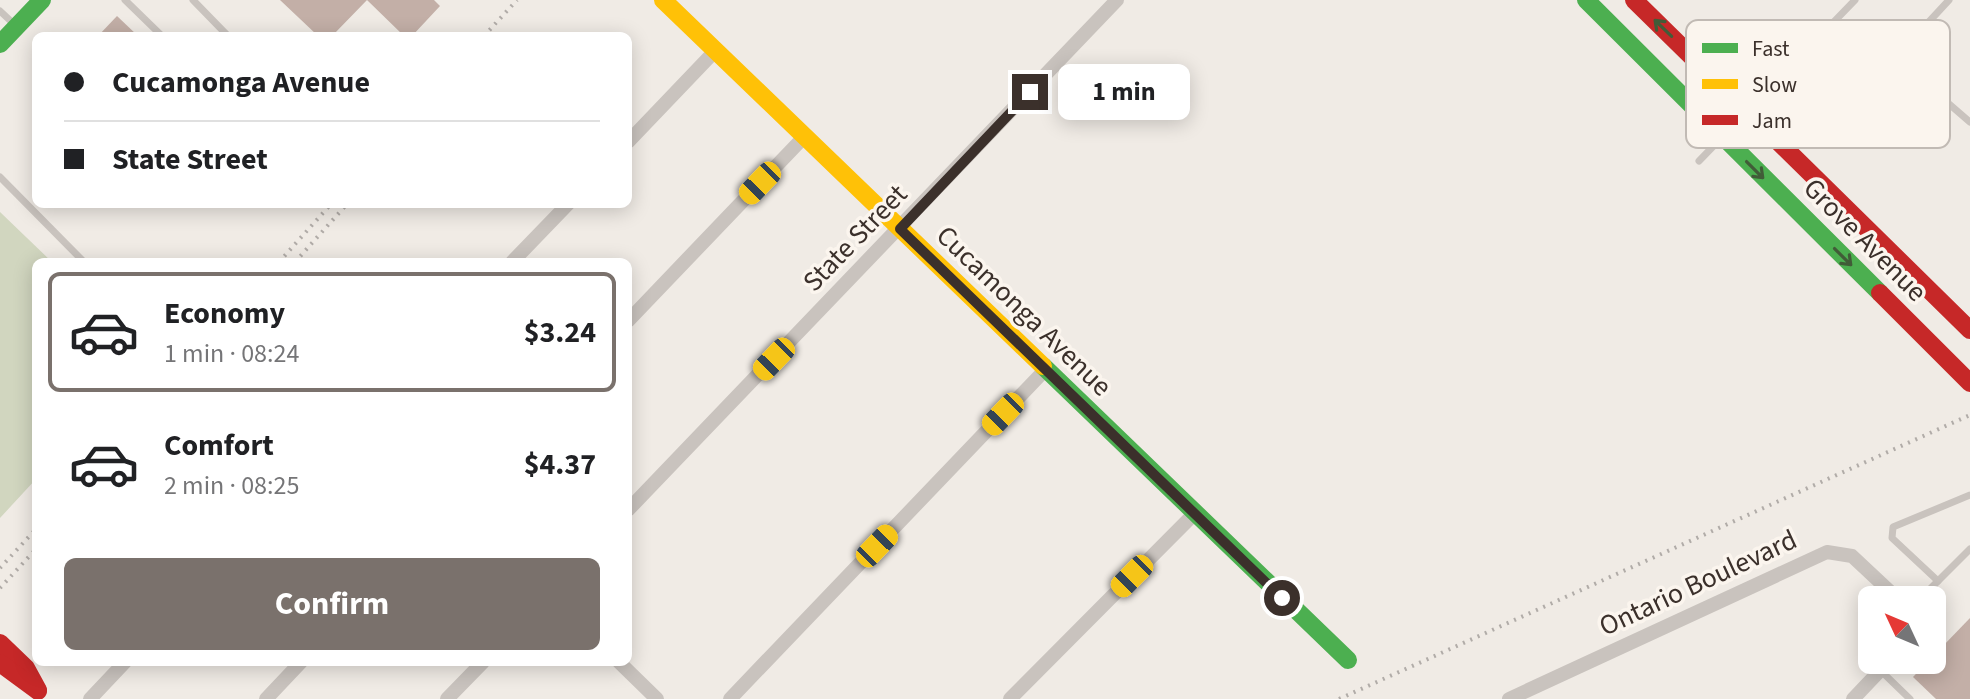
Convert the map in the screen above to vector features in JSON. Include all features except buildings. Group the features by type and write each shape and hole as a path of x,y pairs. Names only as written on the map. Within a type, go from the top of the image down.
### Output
{"street":[{"name":"Cucamonga Avenue","path":"663,0 1348,660"},
{"name":"State Street","path":"632,506 1117,0"},
{"name":"Grove Avenue","path":"1586,0 1686,100"},
{"name":"Grove Avenue","path":"1634,0 1686,50"},
{"path":"0,44 34,3"},
{"path":"632,138 715,51"},
{"path":"632,317 804,137"},
{"name":"Grove Avenue","path":"1734,148 1970,383"},
{"name":"Grove Avenue","path":"1787,148 1970,330"},
{"path":"516,258 564,208"},
{"path":"730,699 1045,370"},
{"path":"1010,699 1194,514"},
{"name":"Ontario Boulevard","path":"1509,699 1827,552 1852,556 1884,586"},
{"path":"0,643 26,668 42,695"},
{"path":"0,663 17,679 42,695"},
{"path":"90,699 121,666"},
{"path":"266,699 297,666"},
{"path":"447,699 479,666"},
{"path":"623,666 657,699"},
{"path":"1853,699 1877,674"}],"lane":[{"path":"125,0 158,32"},
{"path":"193,0 224,32"},
{"path":"1836,20 1855,0"},
{"path":"1931,20 1949,0"},
{"path":"0,11 16,27"},
{"path":"1950,105 1970,122"},
{"path":"1699,161 1712,148"},
{"path":"0,177 80,258"},
{"path":"1938,581 1892,538 1893,527 1970,495"},
{"path":"1933,586 1970,549"},
{"path":"1892,674 1910,699"}],"green space":[{"path":"0,212 48,258 32,258 32,483 0,518"}],"railway":[{"path":"488,32 517,0"},
{"path":"283,258 327,208"},
{"path":"299,258 343,208"},
{"path":"1339,699 1970,415"},
{"path":"0,568 32,533"},
{"path":"0,588 32,553"}],"traffic: fast":[{"path":"0,44 42,0"},
{"path":"1586,0 1686,100"},
{"path":"1735,148 1880,293"},
{"path":"1043,366 1348,660"}],"traffic: slow":[{"path":"663,0 1043,366"}],"traffic: jam":[{"path":"1634,0 1686,51"},
{"path":"1785,148 1970,330"},
{"path":"1880,293 1970,383"},
{"path":"0,643 26,668 38,690"},
{"path":"0,663 38,691"}],"route":[{"path":"1030,92 900,229 1282,598"}]}
